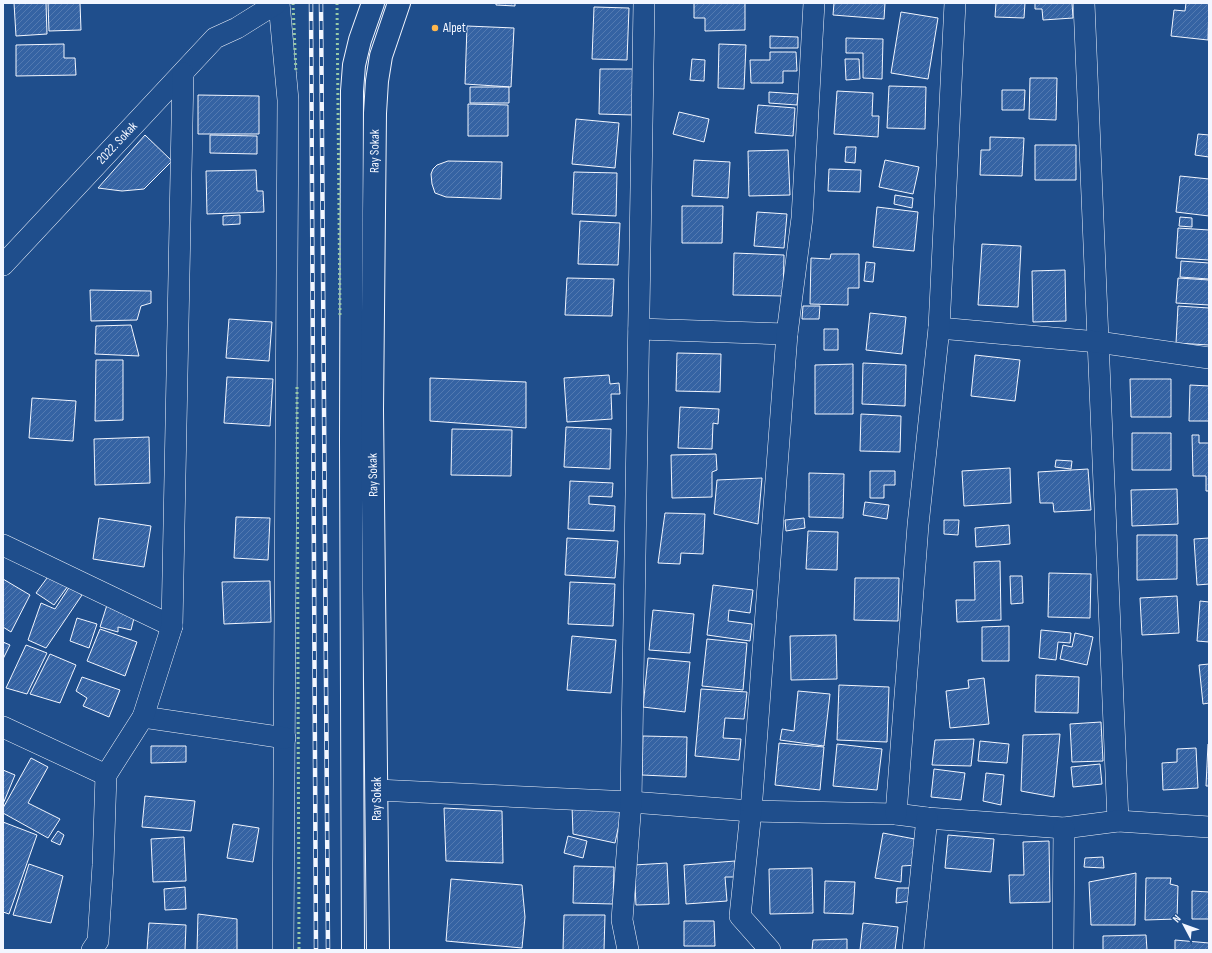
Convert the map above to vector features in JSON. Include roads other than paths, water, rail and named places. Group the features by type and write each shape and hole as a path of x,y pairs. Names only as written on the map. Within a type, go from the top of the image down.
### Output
{"street":[{"name":"2022. Sokak","path":"3,266 214,38 237,28 278,3"},
{"path":"278,3 288,100 283,950"},
{"path":"353,950 351,441 352,91 354,65 360,40 373,3"},
{"name":"Ray Sokak","path":"378,950 372,410 375,113 377,81 381,56 399,3"},
{"path":"628,950 622,920 631,802 640,329 644,3"},
{"path":"770,950 740,916 751,811 787,334 802,218 814,3"},
{"path":"896,814 918,525 939,328 955,3"},
{"path":"1084,3 1118,821"},
{"path":"92,950 98,941 103,865 106,775 143,717 172,626 183,73"},
{"path":"939,328 1098,342 1209,358"},
{"path":"640,329 787,334"},
{"path":"3,545 172,626"},
{"path":"143,717 285,738"},
{"path":"3,727 106,775"},
{"path":"377,790 631,802 751,811 896,814 928,818 1064,828 1118,821 1209,827"},
{"path":"914,950 928,818"},
{"path":"1063,950 1064,828"}],"railway":[{"path":"311,3 316,950"},
{"path":"321,3 328,950"}],"place":[{"name":"Alpet","path":"435,28"}]}
